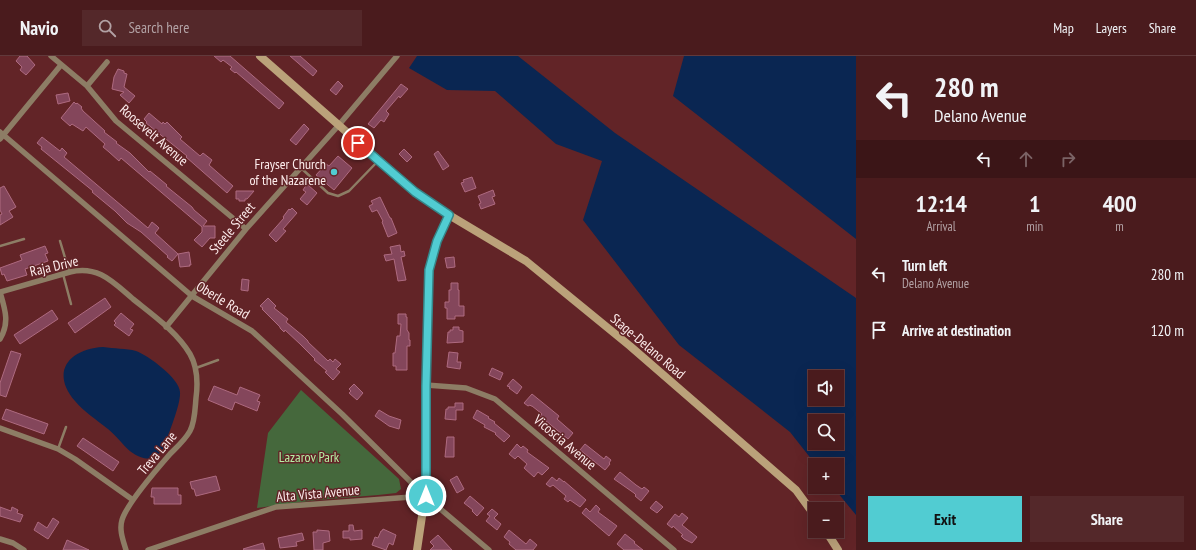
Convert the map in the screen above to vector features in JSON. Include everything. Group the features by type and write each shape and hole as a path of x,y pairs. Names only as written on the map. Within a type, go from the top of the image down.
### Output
{"main road":[{"name":"Stage-Delano Road","path":"260,56 415,192 449,215 526,261 630,346 796,490 808,506"},
{"path":"417,550 426,496 426,386 429,270 437,241 449,215"},
{"path":"830,538 838,550"}],"street":[{"name":"Roosevelt Avenue","path":"51,56 87,86 116,121 246,229"},
{"name":"Steele Street","path":"166,327 246,229 338,126 397,56"},
{"path":"87,86 107,62"},
{"path":"1,136 61,65"},
{"name":"Oberle Road","path":"1,136 192,296 252,331 342,414 426,496 489,550"},
{"name":"Raja Drive","path":"0,292 70,272 80,270 92,271 104,275 166,327"},
{"path":"0,292 2,307 6,314 6,324 0,339"},
{"name":"Treva Lane","path":"126,550 121,533 121,521 133,500 154,473 184,440 191,429 196,394 196,368 180,341 166,327"},
{"name":"Vicoscia Avenue","path":"426,386 466,388 495,399 674,550"},
{"path":"0,428 58,449 75,459 133,500"},
{"name":"Alta Vista Avenue","path":"148,550 276,507 426,496"},
{"path":"0,539 13,543 24,550"}],"lane":[{"path":"301,168 328,193 338,196 349,191 378,160"},
{"path":"0,246 24,239"},
{"path":"60,241 70,272"},
{"path":"63,274 71,304"},
{"path":"196,368 218,360"},
{"path":"58,449 66,427"}],"green space":[{"name":"Lazarov Park","path":"301,390 399,479 401,489 396,493 317,500 257,508 268,433"}],"water":[{"path":"417,56 518,56 615,133 856,298 856,515 839,494 844,494 844,458 810,458 790,432 679,345 583,220 602,161 556,144 495,91 447,90 409,68"},
{"path":"684,56 856,56 856,239 673,96"},
{"path":"103,347 132,350 141,353 169,374 179,387 179,404 165,445 154,459 139,457 128,449 114,434 82,409 68,390 64,381 64,372 67,364 73,357 81,352"}],"building":[{"path":"20,56 27,56 35,65 26,75 20,70 22,67 16,61"},
{"path":"214,56 230,56 284,103 279,109 236,72 235,73 230,69 232,67 223,60 221,62"},
{"path":"290,56 300,56 317,71 313,76"},
{"path":"118,69 127,74 124,87 135,96 129,103 120,95 124,92 112,89 114,77"},
{"path":"338,81 343,86 336,95 330,90"},
{"path":"401,84 408,89 400,98 399,96 386,111 389,114 384,122 381,120 374,128 368,124"},
{"path":"68,93 70,101 58,104 56,95"},
{"path":"74,102 82,107 81,108 83,111 105,131 104,132 117,142 116,143 130,153 149,172 150,171 167,185 166,186 207,221 203,226 215,226 215,238 210,238 202,247 194,240 202,232 202,227 121,158 119,161 103,147 105,144 86,127 83,131 72,124 70,126 61,118"},
{"path":"149,113 162,124 163,122 165,124 167,122 182,137 180,139 200,156 203,153 212,160 209,165 233,186 227,193 186,157 187,156 146,123 147,122 144,119"},
{"path":"304,124 309,129 296,145 290,140"},
{"path":"42,137 60,151 62,148 67,153 64,157 148,228 152,222 157,226 159,228 155,233 178,254 172,261 141,232 127,223 92,192 93,191 41,149 42,147 37,143"},
{"path":"404,149 412,157 407,162 399,154"},
{"path":"438,151 449,166 443,170 434,154"},
{"name":"Frayser Church of the Nazarene","path":"338,156 352,168 334,190 316,175 326,164 329,166"},
{"path":"472,177 476,188 465,192 461,183 464,182 463,180"},
{"path":"307,184 317,193 307,205 300,199 306,192 303,190"},
{"path":"4,186 16,207 9,211 13,217 0,225 0,215 2,214 0,210 0,188"},
{"path":"493,190 495,196 492,197 495,204 481,209 479,204 481,203 478,196"},
{"path":"236,191 254,191 247,199 245,199 245,201 239,201 239,199 236,199"},
{"path":"380,197 397,233 388,237 382,222 383,221 377,210 372,212 369,206 373,204 371,201"},
{"path":"292,208 297,213 283,229 286,231 276,242 269,235 284,218 283,217 289,209 290,210"},
{"path":"400,245 401,252 404,251 405,256 401,257 406,280 398,281 394,259 386,261 384,255 392,254 390,247"},
{"path":"45,246 48,253 45,254 48,261 25,269 27,275 7,281 4,274 2,275 0,268 22,260 20,255"},
{"path":"189,252 191,265 180,267 178,254"},
{"path":"454,257 455,267 447,268 445,258"},
{"path":"242,279 249,280 248,291 241,290"},
{"path":"451,283 458,283 459,306 464,306 464,316 455,316 455,319 447,319 447,308 445,308 445,302 449,302 449,290 451,290"},
{"path":"105,298 111,307 75,333 68,323"},
{"path":"268,298 276,306 274,308 288,319 286,322 303,336 328,361 330,359 333,362 335,359 341,364 336,369 340,372 333,380 325,372 327,371 314,360 315,359 300,344 285,330 284,332 262,309 263,308 260,306"},
{"path":"52,310 58,319 20,344 14,335"},
{"path":"121,313 134,324 130,329 133,330 129,336 114,325 116,323 114,321"},
{"path":"398,314 406,314 407,317 407,330 409,333 410,346 407,346 407,370 396,370 396,366 393,366 393,353 395,353 397,336 400,336 401,324 398,324"},
{"path":"453,327 459,327 459,330 463,331 463,342 447,343 448,332 453,330"},
{"path":"11,351 21,354 6,397 0,395 0,383"},
{"path":"449,352 458,353 457,362 461,362 460,369 447,367"},
{"path":"492,368 503,373 500,380 489,375"},
{"path":"513,379 522,387 517,394 507,386"},
{"path":"354,384 363,393 357,400 349,393 351,391 349,389"},
{"path":"214,386 237,395 240,387 260,395 257,401 260,402 257,411 235,402 232,410 208,400"},
{"path":"532,394 559,416 557,419 573,433 568,439 540,416 542,414 532,406 528,406 524,403"},
{"path":"455,403 463,403 463,410 456,410 456,420 445,419 446,409 448,409 448,407 455,407"},
{"path":"6,409 48,424 44,434 2,419"},
{"path":"379,410 389,416 401,420 399,429 389,426 375,416"},
{"path":"477,410 489,417 488,418 495,422 494,423 510,436 504,442 495,434 496,433 484,427 485,425 473,418"},
{"path":"447,437 454,437 454,457 445,457"},
{"path":"83,438 119,462 113,471 77,446"},
{"path":"517,444 521,448 523,446 528,450 527,452 549,468 542,475 538,472 534,477 524,468 527,464 518,456 515,459 509,454"},
{"path":"585,444 604,459 606,456 611,460 609,463 610,464 605,470 580,450"},
{"path":"620,472 642,489 644,487 649,491 641,501 635,496 636,495 634,493 614,479"},
{"path":"216,476 220,490 196,496 190,482"},
{"path":"457,476 464,489 457,493 450,480"},
{"path":"552,477 557,481 559,478 564,481 586,500 580,507 570,500 568,502 564,499 566,496 553,485 550,487 546,484"},
{"path":"152,488 178,488 178,495 181,495 181,504 154,504 154,497 151,497"},
{"path":"470,496 484,508 477,516 472,511 473,510 464,503"},
{"path":"656,501 663,507 657,513 650,508"},
{"path":"596,505 600,509 598,512 617,526 609,536 582,513 586,508 590,512"},
{"path":"0,507 11,511 12,507 18,510 17,513 23,515 20,522 0,516"},
{"path":"492,509 498,514 494,518 501,524 497,530 486,521 490,516 487,514"},
{"path":"682,513 688,518 682,525 697,537 692,543 684,539 681,536 683,535 673,526 672,528 667,524 675,514 679,517"},
{"path":"53,518 59,522 48,539 34,530 38,522 47,528"},
{"path":"349,525 353,525 354,531 362,530 362,539 350,540 350,538 343,538 343,531 349,531"},
{"path":"383,529 396,535 393,545 389,543 386,550 372,545 375,537 378,538"},
{"path":"317,530 329,531 330,541 323,543 323,550 314,550 313,532 317,532"},
{"path":"509,530 526,544 530,539 537,545 533,550 516,550 504,537"},
{"path":"302,533 304,540 296,542 297,546 280,548 278,538"},
{"path":"625,534 643,550 624,550 617,544"},
{"path":"438,535 452,550 430,550 434,546 430,542"},
{"path":"67,540 89,550 63,550"},
{"path":"263,543 265,550 243,549"}],"place":[{"name":"Frayser Church of the Nazarene","path":"334,172"}],"route":[{"path":"358,143 415,192 449,215 437,241 429,270 426,386 426,496"}]}
